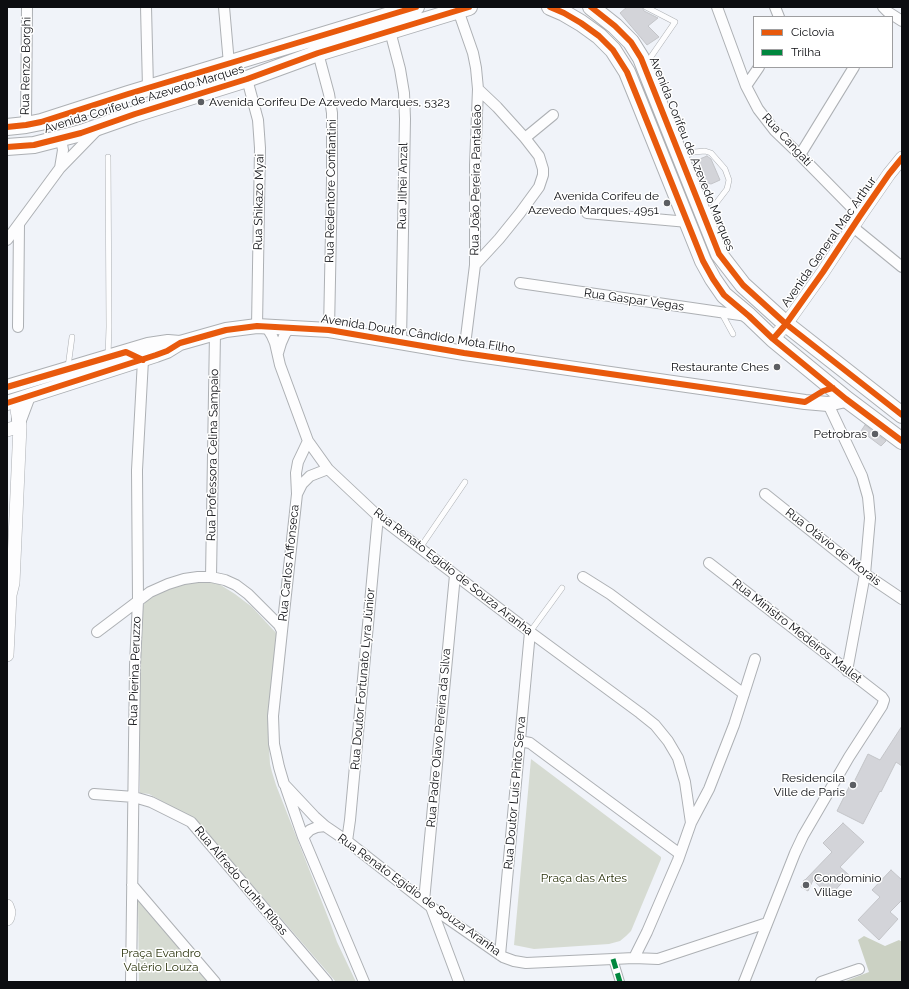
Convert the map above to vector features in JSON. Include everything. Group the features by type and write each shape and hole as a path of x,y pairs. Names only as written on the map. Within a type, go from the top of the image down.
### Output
{"main road":[{"name":"Avenida Corifeu de Azevedo Marques","path":"7,127 41,122 416,7"},
{"path":"550,7 581,23 599,36 613,50 627,72 703,261 724,295 773,339 846,399 902,441"},
{"name":"Avenida Corifeu de Azevedo Marques","path":"591,7 615,26 631,42 641,58 719,254 742,284 786,324 902,415"},
{"name":"Avenida Corifeu de Azevedo Marques","path":"7,147 34,145 99,128 135,114 247,79 318,53 463,8"},
{"name":"Avenida Doutor Cândido Mota Filho","path":"9,395 28,396 143,360 167,351 180,343 226,330 261,326 329,330 464,353 805,402 828,404 846,399"},
{"name":"Avenida Doutor Cândido Mota Filho","path":"9,395 68,368 148,345 168,342 180,343"},
{"path":"805,402 823,391 858,381"},
{"path":"20,423 28,396"}],"street":[{"name":"Rua Renzo Borghi","path":"26,125 27,7"},
{"path":"146,7 148,88"},
{"path":"224,7 229,64"},
{"name":"Rua Cangati","path":"717,7 746,86 758,109 775,131 800,154 860,216"},
{"name":"Rua João Pereira Pantaleão","path":"463,8 476,68 478,89 475,165 474,265 464,353"},
{"path":"887,11 902,21"},
{"name":"Rua Jilhei Anzal","path":"390,31 400,69 404,93 405,119 401,342"},
{"name":"Rua Redentore Confiantini","path":"318,53 329,94 332,113 329,330"},
{"path":"746,86 758,68"},
{"path":"800,154 853,68"},
{"name":"Rua Shikazo Myai","path":"247,79 258,120 260,148 261,326"},
{"path":"474,265 504,234 539,187 543,175 540,156 525,138 478,89"},
{"path":"525,138 553,115"},
{"path":"7,240 60,168 99,128"},
{"path":"60,168 63,150 61,139"},
{"name":"Avenida General Mac Arthur","path":"773,339 786,324 889,174 902,158"},
{"path":"587,213 688,222"},
{"path":"18,327 19,224"},
{"path":"853,227 902,266"},
{"name":"Rua Gaspar Vegas","path":"520,283 749,316"},
{"name":"Rua Renato Egidio de Souza Aranha","path":"261,326 272,336 275,343 277,355 308,441 328,469 378,516 655,725 668,741 678,758 685,782 692,823"},
{"path":"277,355 283,339 290,327"},
{"name":"Rua Professora Celina Sampaio","path":"211,577 215,333"},
{"name":"Rua Pierina Peruzzo","path":"131,982 135,665 138,601 137,470 143,360"},
{"path":"7,655 8,592 13,583 14,518 12,466 20,423 16,408 9,395"},
{"path":"828,404 862,476 868,497 870,518 865,574 847,671"},
{"path":"7,430 20,423"},
{"name":"Rua Carlos Affonseca","path":"282,631 297,494 296,473 298,462 308,441"},
{"name":"Rua Carlos Affonseca","path":"297,494 302,484 310,476 328,469"},
{"name":"Rua Otávio de Morais","path":"766,494 865,574 902,599"},
{"name":"Rua Doutor Fortunato Lyra Júnior","path":"347,841 378,516"},
{"name":"Rua Ministro Medeiros Mallet","path":"709,563 884,700 882,706 849,757 803,836 767,923"},
{"name":"Rua Padre Olavo Pereira da Silva","path":"428,904 455,575"},
{"path":"97,632 150,592 184,579 198,577 211,577 225,580 236,585 248,594 274,619 282,631"},
{"path":"583,577 610,594 744,694"},
{"name":"Rua Renato Egidio de Souza Aranha","path":"282,631 273,716 274,744 284,784 324,826 347,841 428,904 504,957 514,961 526,963 634,958 658,959 767,923"},
{"name":"Rua Doutor Luís Pinto Serva","path":"500,954 530,632"},
{"path":"634,958 647,932 692,823 709,788 734,725 754,659"},
{"path":"520,740 530,743 680,854"},
{"path":"284,784 303,837 364,982"},
{"name":"Rua Alfredo Cunha Ribas","path":"94,794 134,797 156,804 191,822 326,982"},
{"path":"299,825 308,819 315,817"},
{"path":"303,837 310,830 324,826"},
{"path":"132,885 215,982"},
{"path":"428,904 459,982"},
{"path":"7,906 9,912 7,919"},
{"path":"744,982 767,923"},
{"path":"613,960 620,982"},
{"path":"821,982 859,969"}],"lane":[{"path":"645,67 675,22 646,7"},
{"path":"681,157 694,152 705,151 711,153 725,169 729,180 727,189 705,218"},
{"path":"108,157 108,357"},
{"path":"720,312 733,334"},
{"path":"68,368 72,337"},
{"path":"420,548 464,482"},
{"path":"530,632 562,588"}],"green space":[{"path":"201,581 219,584 235,594 252,607 278,635 268,714 270,764 276,785 337,942 356,982 336,982 204,829 192,818 149,794 140,793 140,642 142,608 146,601 160,591 190,582"},
{"name":"Praça das Artes","path":"531,759 661,857 631,931 620,941 609,944 534,949 514,945"},
{"name":"Praça Evandro Valério Louza","path":"138,901 208,982 139,982"}],"shaded area":[{"path":"864,936 885,946 899,940 902,942 902,982 843,982 869,972 858,940"}],"building":[{"path":"627,7 642,7 644,11 658,18 648,26 659,37 647,45 620,13"},
{"path":"707,156 711,159 720,180 711,184 704,182 695,161"},
{"path":"865,425 886,441 881,446 861,431"},
{"path":"902,726 902,766 896,762 863,824 837,811 868,754 880,760"},
{"path":"843,823 864,842 840,867 849,875 830,896 813,880 808,891 801,887 804,880 832,852 823,843"},
{"path":"891,870 902,880 902,900 890,912 898,919 879,940 858,920 880,897 872,890"}],"marked path":[{"path":"613,959 620,982"}],"cycle path":[{"path":"7,127 41,122 128,94 416,7"},
{"path":"7,147 34,145 81,133 135,114 247,79 318,53 469,7"},
{"path":"550,7 581,23 599,36 613,50 627,72 703,261 724,295 773,339 846,399 902,441"},
{"path":"591,7 615,26 631,42 641,58 719,254 743,285 786,324 902,415"},
{"path":"773,339 786,324 889,174 902,158"},
{"path":"7,403 156,355 167,351 180,343 226,330 257,326 329,330 464,353 805,402 823,391 833,388"},
{"path":"7,387 126,352 143,360"}],"place":[{"name":"Avenida Corifeu De Azevedo Marques, 5323","path":"201,102"},
{"name":"Avenida Corifeu de Azevedo Marques, 4951","path":"667,203"},
{"name":"Restaurante Ches","path":"777,367"},
{"name":"Petrobras","path":"875,434"},
{"name":"Residencila Ville de Paris","path":"853,785"},
{"name":"Condomínio Village","path":"806,885"}]}
